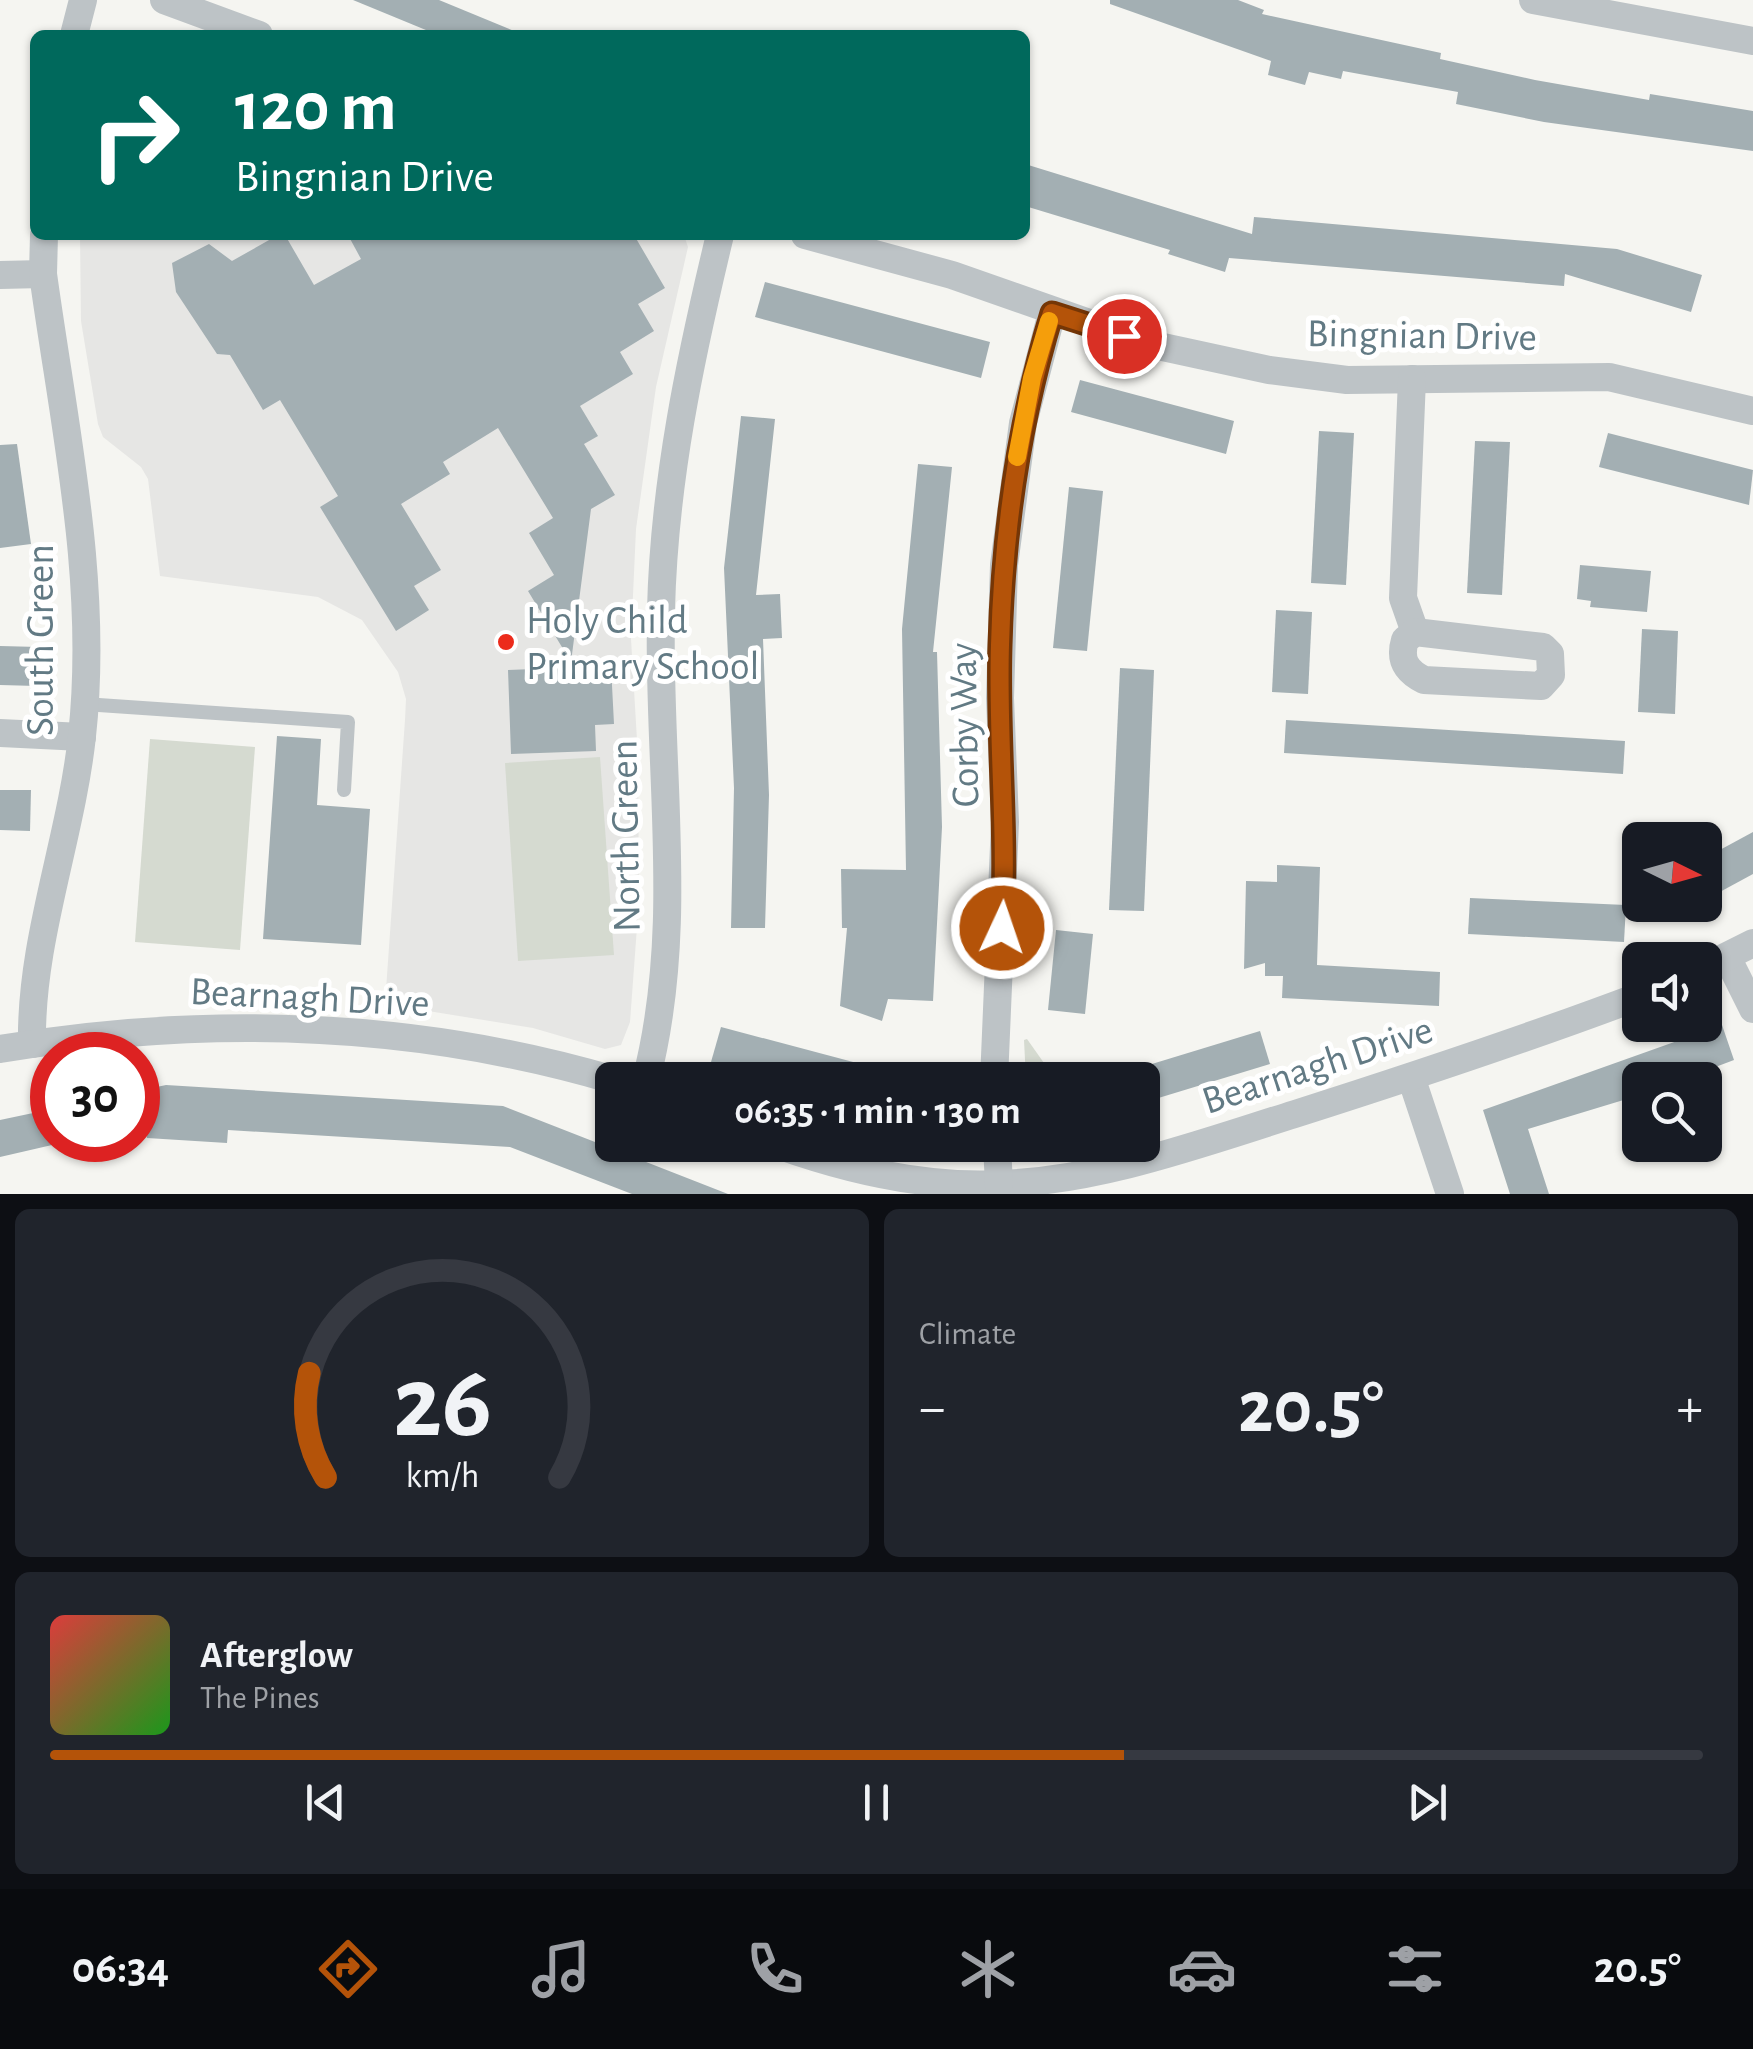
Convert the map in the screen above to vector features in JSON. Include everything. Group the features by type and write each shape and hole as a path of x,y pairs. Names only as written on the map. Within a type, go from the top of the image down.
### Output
{"street":[{"path":"75,30 83,0"},
{"path":"164,0 245,30"},
{"path":"1533,0 1753,41"},
{"name":"South Green","path":"32,1032 32,996 82,736 84,704 84,566 43,274 44,240"},
{"name":"North Green","path":"650,1062 660,1014 669,913 660,612 666,504 685,385 719,240"},
{"name":"Bingnian Drive","path":"824,240 952,275 1149,344 1250,366 1347,380 1610,378 1753,411"},
{"path":"0,275 43,274"},
{"name":"Corby Way","path":"995,1062 1004,890 1000,663 1004,565 1022,423 1052,313"},
{"path":"1412,379 1403,598 1415,632"},
{"path":"1415,632 1542,647 1550,654 1551,675 1541,686 1522,687 1424,680 1411,674 1401,652 1405,640 1415,632"},
{"path":"0,734 82,736"},
{"path":"1722,959 1753,943"},
{"path":"1722,970 1753,1009"},
{"name":"Bearnagh Drive","path":"838,1162 876,1173 998,1184 1124,1166 1411,1076 1622,1002"},
{"name":"Bearnagh Drive","path":"151,1032 306,1028 455,1043 595,1076"},
{"name":"Bearnagh Drive","path":"0,1050 30,1044"},
{"path":"1411,1076 1450,1194"},
{"path":"997,1162 998,1184"}],"lane":[{"path":"84,704 348,722 344,790"}],"shaded area":[{"name":"Holy Child Primary School","path":"80,240 686,240 688,247 656,387 636,529 631,639 638,757 639,900 630,1022 621,1045 605,1049 533,1028 385,1004 406,699 398,672 362,620 318,597 160,576 148,479 141,467 103,437 81,321"},
{"path":"150,739 255,747 240,950 135,942"},
{"path":"600,757 614,955 518,961 505,763"},
{"path":"1027,1039 1043,1062 1025,1062"}],"building":[{"path":"353,0 439,0 512,30 426,30"},
{"path":"1110,0 1238,0 1264,10 1262,14 1441,53 1440,59 1535,80 1649,100 1650,94 1753,111 1753,151 1544,122 1456,104 1458,92 1343,71 1341,79 1309,72 1305,85 1268,75 1271,61 1110,4"},
{"path":"1030,166 1252,234 1254,217 1617,249 1702,275 1691,312 1565,274 1564,286 1229,258 1225,272 1168,254 1170,250 1030,208"},
{"path":"269,240 288,240 314,285 361,259 351,240 637,240 665,288 638,304 654,331 620,352 633,374 580,406 598,436 584,444 615,495 591,509 571,662 528,591 554,575 529,533 553,518 498,428 443,462 450,474 401,504 441,570 414,586 429,610 396,631 320,507 338,496 280,400 263,410 230,355 217,354 176,292 172,263 209,244 232,261"},
{"path":"765,282 990,342 981,378 755,317"},
{"path":"1080,380 1234,421 1226,454 1071,412"},
{"path":"741,416 775,419 756,595 780,594 782,638 763,639 769,795 765,928 731,928 734,788 724,568"},
{"path":"1319,431 1354,433 1346,585 1311,583"},
{"path":"1608,433 1753,470 1749,505 1599,467"},
{"path":"1475,441 1510,442 1502,595 1467,593"},
{"path":"17,444 31,544 0,548 0,445"},
{"path":"918,464 952,467 933,652 937,652 942,827 933,1001 888,999 882,1021 840,1006 847,928 842,928 841,869 906,870 902,629"},
{"path":"1069,487 1103,491 1087,651 1053,648"},
{"path":"1580,565 1651,571 1647,612 1590,607 1591,601 1577,599"},
{"path":"1276,610 1312,612 1308,694 1272,692"},
{"path":"1642,629 1678,631 1675,714 1638,712"},
{"path":"0,646 39,647 37,686 0,685"},
{"path":"611,666 614,724 595,725 596,751 511,754 508,670"},
{"path":"1120,668 1154,670 1144,911 1109,910"},
{"path":"1286,720 1625,741 1623,774 1284,753"},
{"path":"277,736 321,739 317,805 370,809 361,945 263,939"},
{"path":"0,790 31,790 30,831 0,830"},
{"path":"1753,832 1753,874 1722,891 1722,849"},
{"path":"1277,865 1320,867 1317,965 1440,972 1439,1006 1282,998 1283,976 1265,976 1265,963 1244,969 1246,881 1277,882"},
{"path":"1470,898 1622,905 1622,922 1625,922 1624,942 1468,934"},
{"path":"1056,930 1093,934 1085,1014 1048,1010"},
{"path":"1722,1025 1734,1060 1722,1065 1622,1062 1622,1100 1528,1129 1549,1194 1510,1194 1483,1110 1674,1042 1722,1042"},
{"path":"721,1027 853,1062 711,1062"},
{"path":"1260,1031 1270,1064 1160,1098 1158,1062"},
{"path":"160,1086 503,1106 595,1142 595,1162 646,1162 728,1194 632,1194 510,1147 228,1130 227,1143 160,1139"},
{"path":"30,1114 30,1150 0,1157 0,1120"}],"slow traffic":[{"path":"1017,457 1032,378 1049,321"}],"place":[{"name":"Holy Child Primary School","path":"506,642"}],"route":[{"path":"1002,928 1005,781 1000,646 1004,565 1022,423 1052,313 1124,336"}]}
